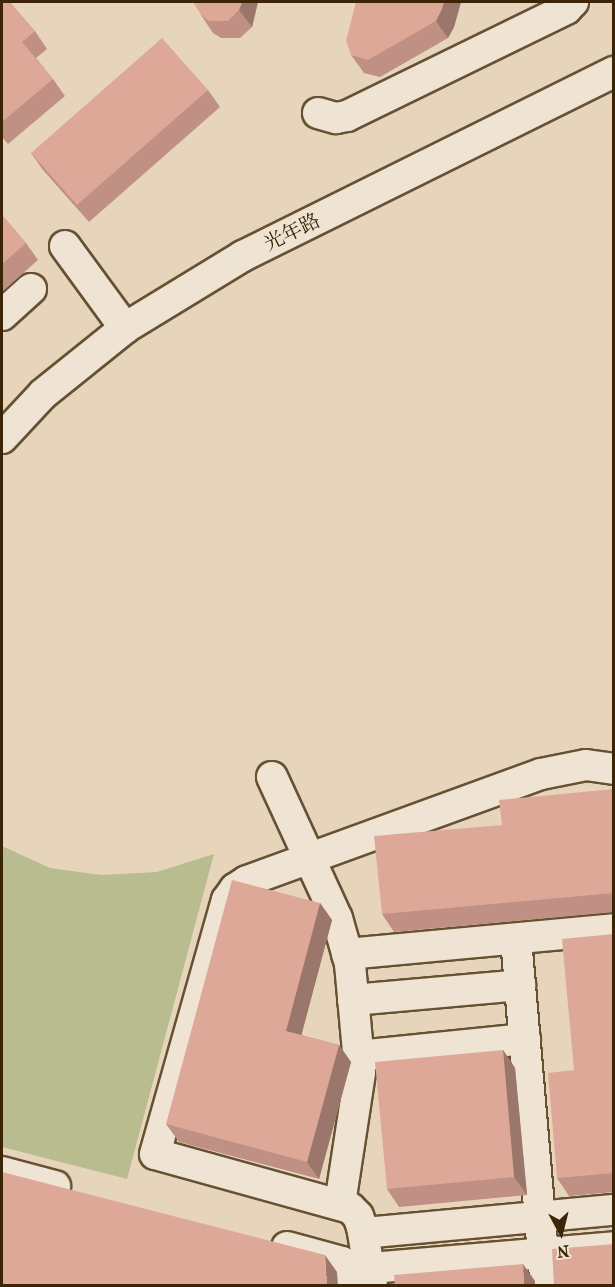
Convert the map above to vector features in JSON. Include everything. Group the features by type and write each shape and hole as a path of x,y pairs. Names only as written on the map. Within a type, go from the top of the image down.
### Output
{"street":[{"path":"318,113 336,118 346,116 566,9 573,2"},
{"name":"光年路","path":"2,438 43,394 125,327 243,256 614,72"},
{"path":"65,246 125,327"},
{"path":"2,315 31,289"},
{"path":"364,1280 364,1233 358,1216 340,1203 155,1154 227,900 236,889 248,881 541,774 586,765 614,769"},
{"path":"272,777 337,918 347,954 359,1082 340,1203"},
{"path":"347,954 614,929"},
{"path":"516,939 546,1286"},
{"path":"353,1000 520,985"},
{"path":"358,1056 525,1039"},
{"path":"2,1172 80,1192"},
{"path":"364,1233 614,1210"},
{"path":"260,1240 342,1262 364,1280 543,1253 614,1247"}],"green space":[{"path":"2,846 50,868 101,875 157,872 214,854 127,1179 2,1147"}],"building":[{"path":"2,2 10,2 35,31 22,42 53,79 2,122"},
{"path":"193,2 242,2 239,10 228,21 209,21 201,15"},
{"path":"356,2 444,2 436,21 368,60 351,55 346,41"},
{"path":"162,38 208,90 77,205 31,153"},
{"path":"2,215 26,243 2,264"},
{"path":"614,789 614,893 382,914 374,836 502,825 499,800"},
{"path":"232,880 320,903 286,1031 339,1045 307,1162 166,1124"},
{"path":"614,934 614,1173 557,1178 548,1073 574,1070 562,939"},
{"path":"503,1050 514,1177 387,1189 375,1062"},
{"path":"2,1172 325,1255 327,1286 2,1286"},
{"path":"614,1244 614,1286 554,1286 552,1249"},
{"path":"523,1264 524,1286 395,1286 394,1275"}]}
